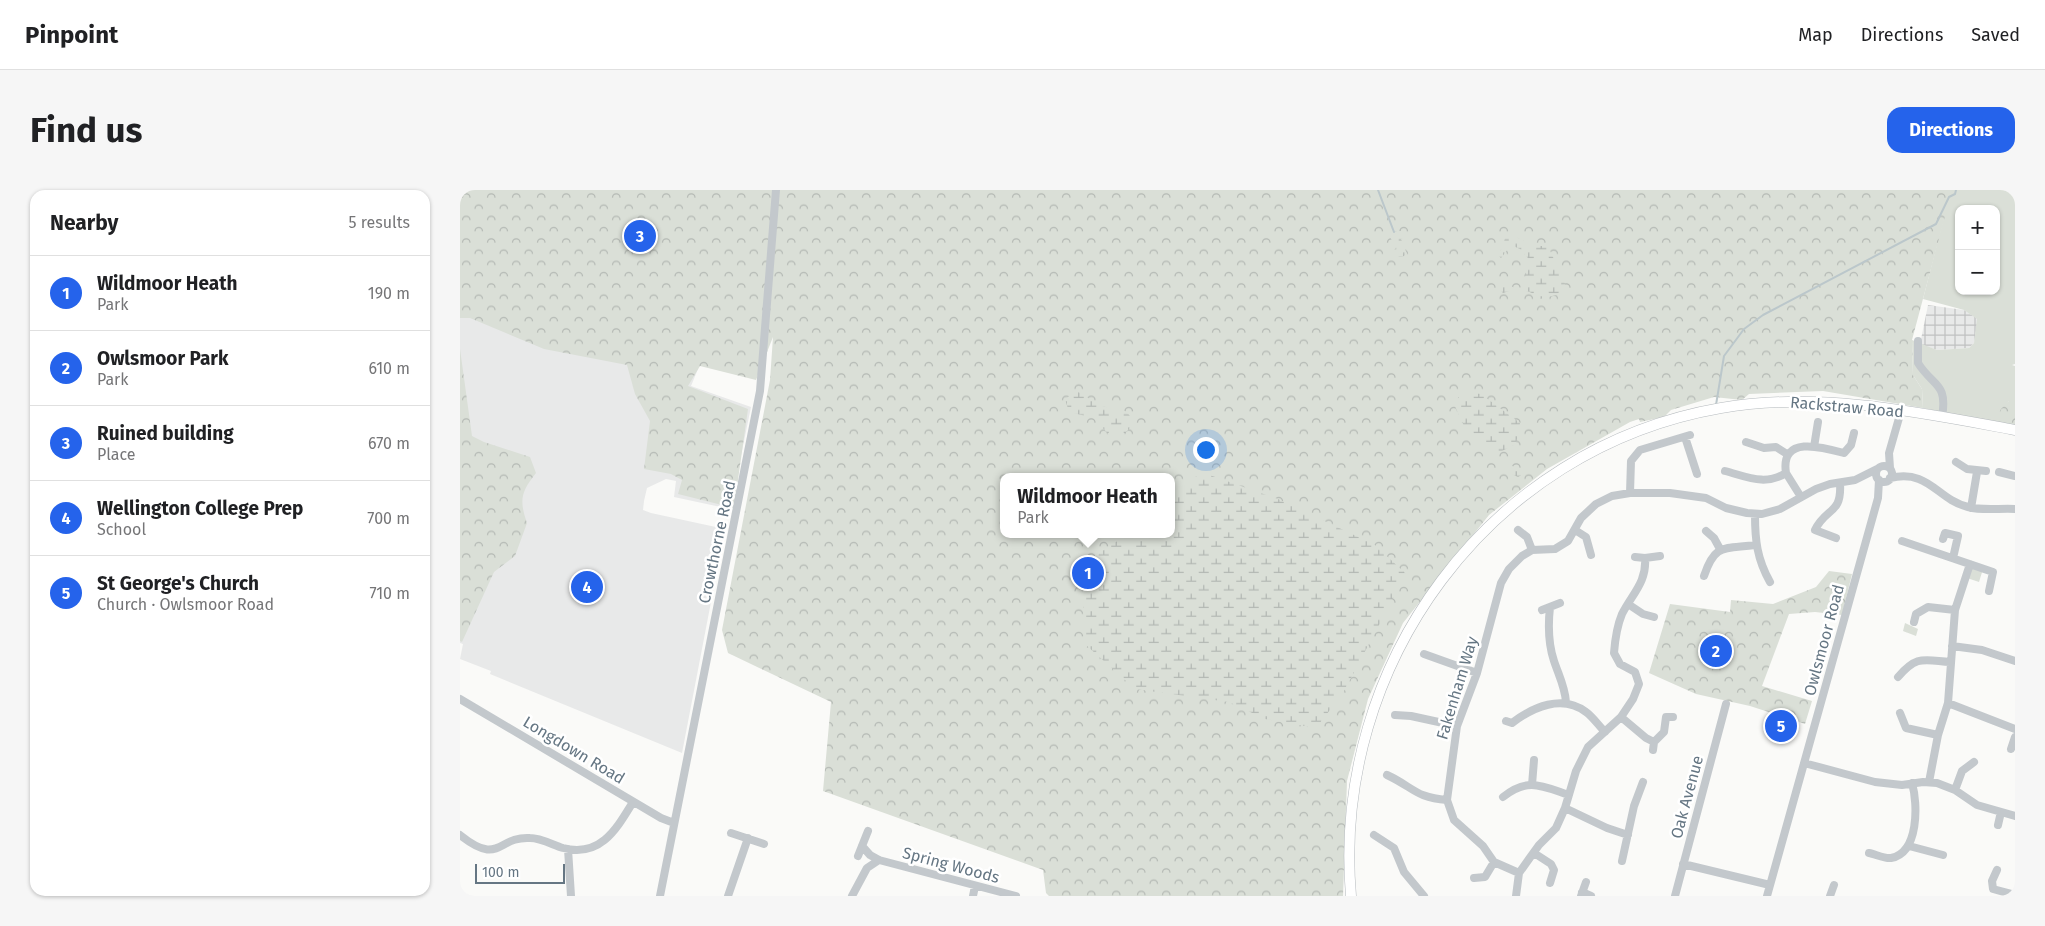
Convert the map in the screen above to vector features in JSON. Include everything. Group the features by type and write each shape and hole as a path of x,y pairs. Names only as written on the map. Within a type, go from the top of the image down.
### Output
{"main road":[{"name":"Rackstraw Road","path":"1351,896 1349,838 1354,787 1362,746 1380,688 1408,629 1434,589 1477,538 1503,514 1544,482 1588,454 1635,433 1687,416 1728,407 1793,401 1826,402 1942,417 2015,430"}],"street":[{"name":"Crowthorne Road","path":"660,896 760,392 776,190"},
{"path":"1918,341 1918,363 1936,382 1944,398 1942,417"},
{"path":"1878,468 1889,453 1901,411"},
{"path":"1814,447 1818,422"},
{"path":"1801,497 1786,473 1784,463 1788,454 1796,448 1814,447 1844,453 1851,445 1854,433"},
{"path":"1630,493 1630,461 1640,450 1687,436 1697,474"},
{"path":"1746,442 1764,448 1776,447 1788,454"},
{"path":"1889,453 1891,469 1889,480"},
{"path":"1956,462 1967,469 1978,472 1986,471"},
{"path":"1518,530 1527,537 1532,550 1555,549 1568,541 1581,518 1596,504 1612,496 1630,493 1670,493 1706,498 1726,508 1755,514 1780,509 1816,489 1864,477 1878,468 1886,466 1907,476 1930,482 1960,504 1971,508 2015,509"},
{"name":"Owlsmoor Road","path":"1768,896 1875,506 1878,468"},
{"path":"1725,471 1762,481 1776,480 1786,473"},
{"path":"1971,508 1978,472"},
{"path":"1999,472 2015,476"},
{"path":"1864,477 1889,480 1907,476"},
{"name":"Owlsmoor Road","path":"1875,506 1889,480"},
{"path":"1836,538 1814,530 1820,520 1837,508 1841,497 1840,483"},
{"path":"1755,514 1755,545 1762,567 1770,582"},
{"path":"1575,530 1586,537 1591,555"},
{"path":"1706,531 1714,538 1720,549"},
{"path":"1943,538 1945,533 1958,536 1953,558"},
{"path":"1902,541 1993,572 1989,591"},
{"path":"1704,576 1710,558 1720,549 1755,545"},
{"name":"Fakenham Way","path":"1447,800 1457,726 1477,672 1501,583 1509,569 1522,556 1532,550"},
{"path":"1635,557 1660,556"},
{"path":"1516,896 1519,873 1556,828 1565,808 1576,771 1588,747 1621,717 1640,684 1635,672 1620,664 1614,653 1622,616 1643,582 1646,571 1645,558"},
{"path":"1929,782 1938,735 1948,703 1955,610 1970,564"},
{"path":"1560,602 1546,608 1548,632 1554,660 1565,687 1566,702"},
{"path":"1628,604 1643,614 1654,616"},
{"path":"1914,622 1916,614 1928,607 1955,610"},
{"path":"1952,646 1982,650 2015,661"},
{"path":"1424,654 1477,672"},
{"path":"1898,677 1910,663 1921,660 1950,662"},
{"path":"1506,721 1512,723 1530,710 1566,702 1587,712 1605,732"},
{"name":"Longdown Road","path":"462,703 661,818 674,823"},
{"path":"1948,703 2015,729"},
{"name":"Oak Avenue","path":"1675,896 1726,704"},
{"path":"1900,713 1906,728 1938,735"},
{"path":"1396,715 1419,717 1457,726"},
{"path":"1621,717 1654,746 1664,732 1666,717 1673,717"},
{"path":"2011,750 2015,737"},
{"path":"1532,785 1534,760"},
{"path":"1955,790 1962,771 1974,762"},
{"path":"1804,763 1875,782 1892,784 1929,782 1955,790 1977,805 2015,816"},
{"path":"1388,775 1403,782 1414,793 1434,800 1447,800 1454,820 1482,846 1494,862 1519,873"},
{"path":"1622,861 1643,782"},
{"path":"1868,853 1890,859 1902,854 1909,846 1916,811 1912,783"},
{"path":"1503,797 1514,788 1532,785 1569,795"},
{"path":"460,835 484,850 495,849 519,839 531,838 568,849 592,847 608,840 617,830 633,802"},
{"path":"1565,808 1628,835"},
{"path":"1998,825 2001,812"},
{"path":"858,856 868,831"},
{"path":"731,833 764,844"},
{"path":"1374,835 1394,848 1404,872 1424,896"},
{"path":"728,896 748,838"},
{"name":"Spring Woods","path":"862,846 870,855 879,860 1016,896"},
{"path":"1909,846 1943,855"},
{"path":"568,849 571,896"},
{"path":"1534,853 1551,864 1554,870 1550,883"},
{"path":"870,855 870,864"},
{"path":"852,896 870,864 879,860"},
{"path":"1474,878 1485,877 1494,862"},
{"path":"1683,864 1770,886"},
{"path":"1997,870 1992,881 1993,889 2015,895"},
{"path":"1586,882 1581,894 1591,896"},
{"path":"1830,896 1834,885"},
{"path":"973,896 975,886"}],"shaded area":[{"path":"1928,305 1964,310 1978,319 1974,343 1969,348 1937,350 1920,344"},
{"path":"460,315 627,335 698,369 691,386 751,407 730,509 674,497 676,481 666,479 647,488 644,501 643,510 651,513 725,529 682,753 490,674 491,671 460,659 463,644 460,643"}],"green space":[{"path":"460,190 1952,190 1912,340 1913,375 1922,389 1923,408 1823,391 1749,394 1742,400 1714,397 1671,410 1664,417 1640,422 1639,419 1630,422 1547,469 1489,515 1403,623 1368,699 1347,781 1343,896 1049,896 1046,893 1043,870 823,791 831,702 728,653 722,630 770,380 773,337 756,380 700,366 688,386 748,409 734,508 678,494 682,480 671,474 644,469 650,421 635,394 627,365 544,349 470,318 460,318"},
{"path":"1951,190 2015,190 2015,364 2012,365 2015,366 2015,401 2009,401 1994,423 1923,408 1922,389 1913,375 1912,340 1937,350 1969,348 1974,343 1977,319 1964,310 1923,299"},
{"path":"1401,231 1403,238 1401,239 1407,254 1402,257 1396,257 1393,251 1396,248 1390,237 1394,232"},
{"path":"1507,233 1535,246 1548,246 1566,286 1556,295 1540,299 1532,293 1523,290 1503,293 1497,286 1506,282 1514,288 1529,287 1525,279 1528,258 1520,249 1511,245 1501,258 1496,253 1501,250"},
{"path":"460,349 472,436 484,442 530,457 536,473 524,491 522,502 527,523 515,556 494,572 462,642 460,641"},
{"path":"1077,391 1101,406 1125,411 1136,422 1125,433 1110,436 1094,418 1069,412 1065,399"},
{"path":"1462,392 1481,394 1520,423 1516,444 1496,454 1464,426 1454,404"},
{"path":"2009,401 2015,401 2015,427 1994,423 2001,409"},
{"path":"1512,466 1524,469 1527,472 1518,477 1509,473 1508,469"},
{"path":"1201,472 1278,499 1375,545 1406,574 1343,693 1316,728 1265,719 1229,702 1135,689 1086,645 1081,565 1122,538 1175,538 1175,495"},
{"path":"1971,566 1983,569 1979,582 1967,578"},
{"path":"1829,571 1852,574 1842,615 1815,612 1789,614 1762,686 1812,701 1805,724 1750,706 1696,694 1649,673 1670,604 1730,612 1731,600 1773,604 1816,587"},
{"path":"1905,623 1918,629 1916,636 1903,631"}],"waterway":[{"path":"1378,190 1394,232"},
{"path":"1716,405 1724,356 1744,329 1763,315 1936,224 1949,197 1955,194 1956,190"}],"place":[{"name":"Ruined building","path":"640,236"},
{"name":"Wildmoor Heath","path":"1088,573"},
{"name":"Wellington College Prep","path":"587,587"},
{"name":"Owlsmoor Park","path":"1716,651"},
{"name":"St George's Church","path":"1781,726"}]}
